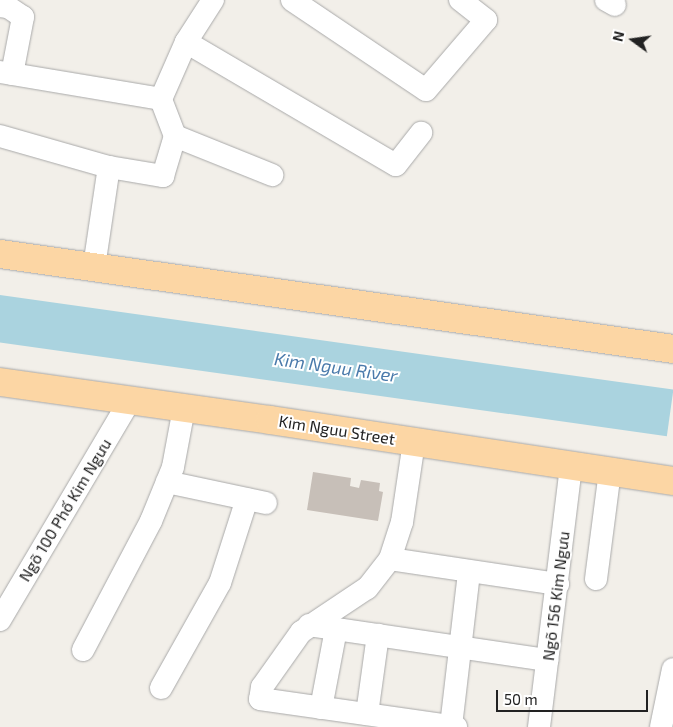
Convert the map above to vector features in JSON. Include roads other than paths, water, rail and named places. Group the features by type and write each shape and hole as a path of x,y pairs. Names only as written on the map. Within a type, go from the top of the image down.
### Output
{"main road":[{"path":"0,254 673,349"},
{"name":"Kim Nguu Street","path":"0,382 673,481"}],"lane":[{"path":"0,136 109,167 163,176 175,136 161,99 186,42 213,0"},
{"path":"292,0 314,6 426,90 486,20 460,0"},
{"path":"0,6 8,8 23,17 6,73 161,99"},
{"path":"186,42 396,165 421,133"},
{"path":"175,136 272,175"},
{"path":"94,268 109,167"},
{"name":"Ngõ 100 Phố Kim Ngưu","path":"0,620 130,400"},
{"path":"83,650 151,521 173,466 184,408"},
{"path":"414,442 402,522 390,559 367,588 309,625 262,687 260,699 456,727"},
{"name":"Ngõ 156 Kim Ngưu","path":"539,727 558,584 571,465"},
{"path":"596,579 610,471"},
{"path":"161,688 220,583 256,501 167,482"},
{"path":"390,559 558,584"},
{"path":"451,726 469,572"},
{"path":"309,625 547,660"},
{"path":"321,708 336,629"},
{"path":"366,714 378,635"},
{"path":"661,727 673,669"}],"water":[{"name":"Kim Nguu River","path":"0,295 673,390 667,436 0,342"}]}
